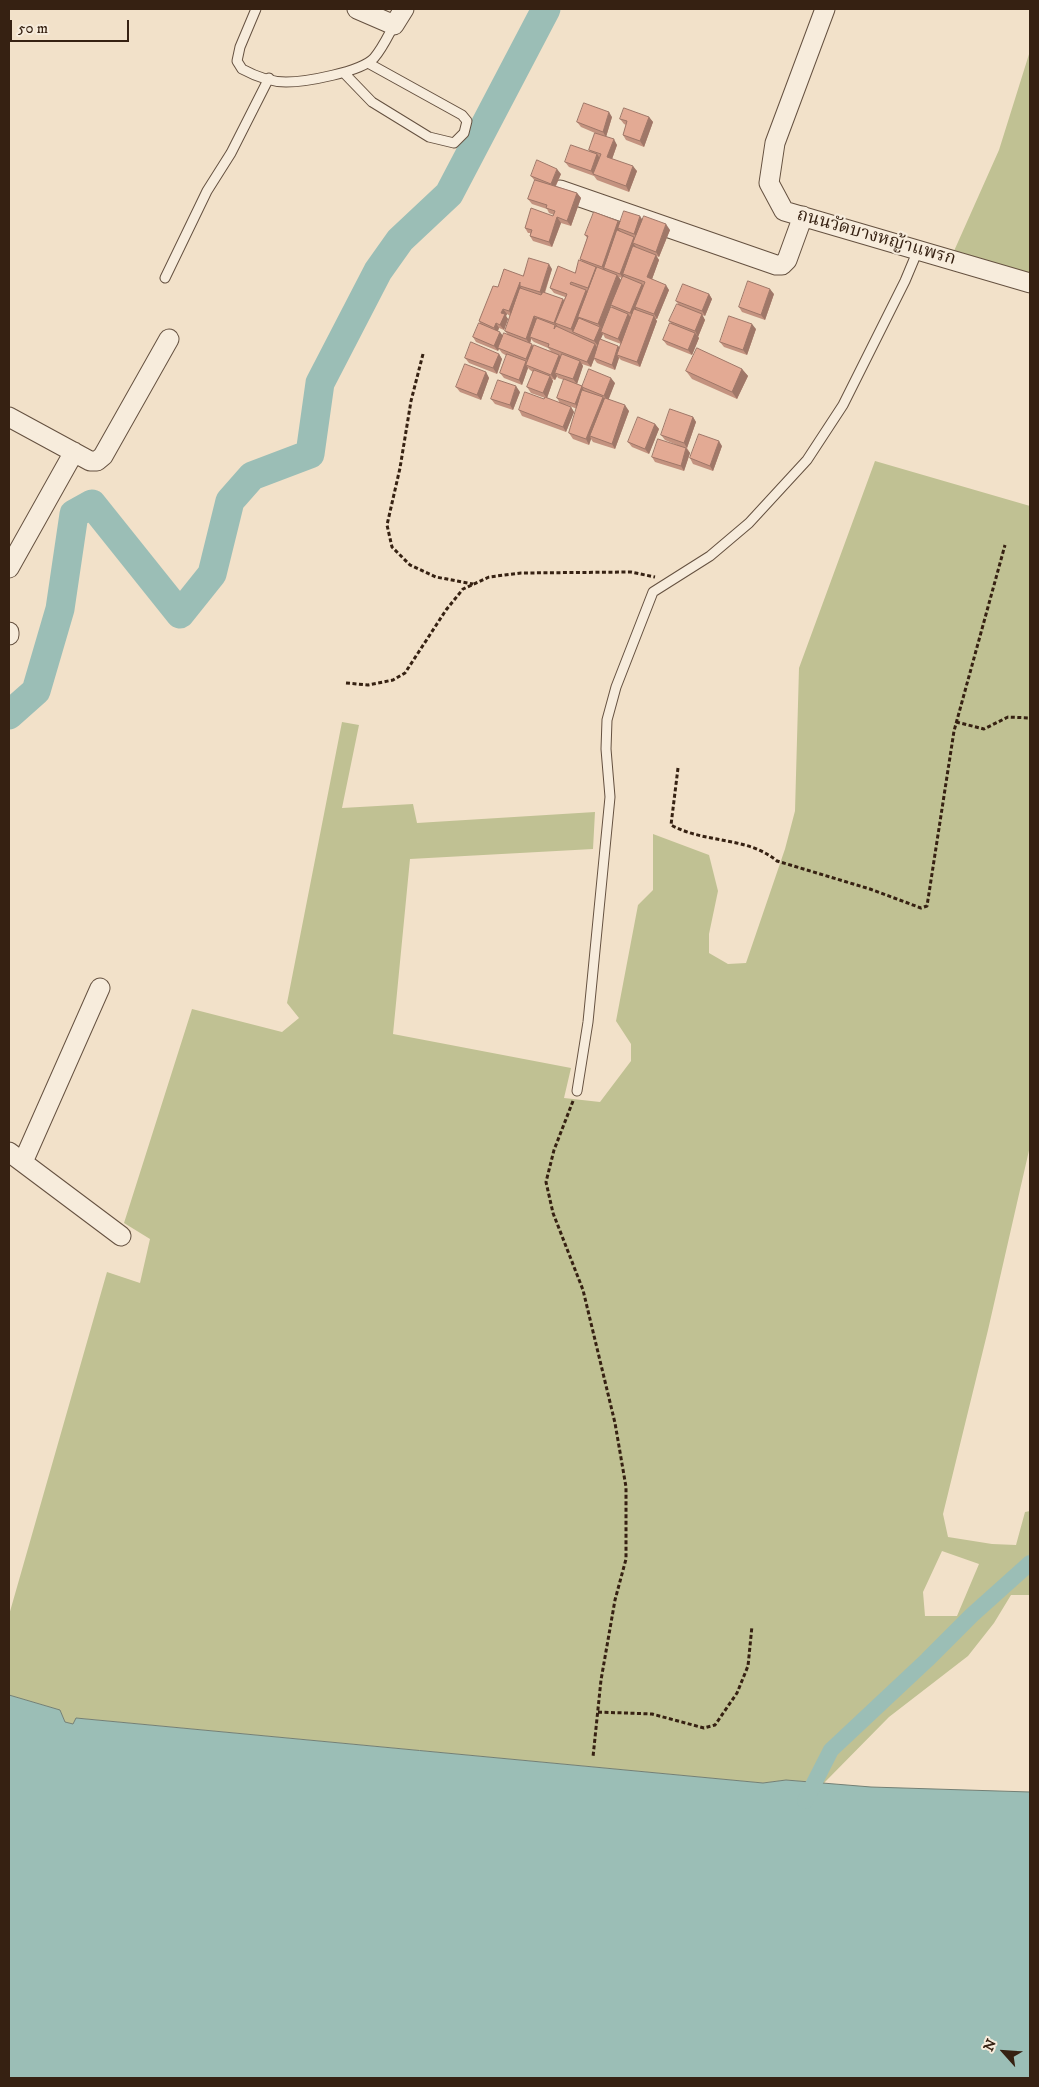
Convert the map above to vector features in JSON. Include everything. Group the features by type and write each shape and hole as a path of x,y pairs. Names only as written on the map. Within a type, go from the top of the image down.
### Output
{"street":[{"path":"357,9 394,25 404,9"},
{"name":"ถนนวัดบางหญ้าแพรก","path":"825,9 775,144 769,184 784,211 1030,283"},
{"path":"560,190 782,265 787,260 803,216"},
{"path":"9,417 90,461 97,461 103,456 169,339"},
{"path":"9,568 74,452"},
{"path":"100,988 16,1157 121,1236"}],"lane":[{"path":"256,9 240,47 237,60 242,69 287,82 344,73 363,67 375,58 394,25"},
{"path":"344,73 372,102 429,137 454,143 462,138 467,121 462,116 368,63"},
{"path":"165,278 207,191 231,153 269,78"},
{"path":"577,1091 588,1022 609,807 606,749 607,720 626,661 653,592 668,580 710,556 749,523 807,460 843,405 905,281 918,250"}],"path":[{"path":"423,354 412,400 388,525 392,547 410,565 436,577 473,584"},
{"path":"678,768 671,825 708,839 749,846 766,852 776,861 870,889 921,908 927,906 934,874 956,722 1005,545"},
{"path":"346,683 368,685 393,680 405,673 446,610 463,589 489,578 521,573 631,572 668,580"},
{"path":"956,722 984,729 1008,717 1030,718"},
{"path":"577,1091 554,1150 546,1182 553,1213 583,1290 615,1423 626,1487 626,1559 615,1600 601,1680 593,1757"},
{"path":"598,1712 652,1714 704,1728 715,1725 737,1692 748,1666 752,1626"}],"green space":[{"path":"1030,51 1030,279 954,251 999,150"},
{"path":"875,461 1030,506 1030,1146 943,1514 948,1537 992,1544 1016,1545 1025,1512 1030,1511 1030,1595 1011,1595 994,1623 968,1656 889,1717 824,1783 786,1780 763,1783 77,1718 73,1724 65,1722 60,1710 9,1695 9,1615 107,1272 140,1283 150,1239 124,1223 192,1009 282,1032 299,1018 287,1003 342,722 359,725 342,808 413,804 417,823 595,812 593,849 410,859 393,1034 571,1068 564,1098 600,1102 631,1061 631,1044 616,1021 638,905 653,890 653,834 709,855 718,891 709,934 709,953 728,964 746,963 785,849 795,811 799,668","holes":["942,1551 979,1564 957,1616 925,1616 923,1592"]}],"water":[{"path":"9,1695 60,1710 65,1722 73,1724 76,1718 763,1783 786,1780 871,1787 1030,1792 1030,2078 9,2078"}],"building":[{"path":"584,103 609,112 603,132 577,122"},
{"path":"624,108 649,117 640,141 623,135 627,121 620,119"},
{"path":"595,133 614,139 607,157 633,166 626,186 593,174 601,154 589,150"},
{"path":"571,145 597,154 591,171 565,162"},
{"path":"537,160 557,169 551,184 531,176"},
{"path":"535,180 577,193 567,221 557,217 549,242 530,236 532,230 525,228 531,208 553,216 555,211 546,208 547,205 528,199"},
{"path":"624,211 640,216 634,234 618,228"},
{"path":"594,212 618,221 602,267 580,259 588,236 585,235"},
{"path":"644,216 666,224 656,252 633,243"},
{"path":"617,230 634,237 620,274 604,268"},
{"path":"633,246 656,255 647,277 666,285 654,314 635,307 645,282 623,274"},
{"path":"529,258 549,264 540,292 520,286 520,282 509,311 503,309 501,313 505,314 500,325 496,323 494,328 479,321 493,286 498,287 504,269 523,276"},
{"path":"579,260 596,267 588,288 571,282 570,284 586,290 571,329 555,323 567,294 550,288 558,266 575,273"},
{"path":"597,267 617,275 598,324 578,317"},
{"path":"623,276 642,284 630,313 611,305"},
{"path":"748,281 770,289 761,315 739,307"},
{"path":"683,284 709,294 702,311 676,301"},
{"path":"520,288 541,295 543,292 563,299 554,323 534,316 526,339 505,331"},
{"path":"677,304 702,314 695,331 669,321"},
{"path":"611,307 628,314 618,339 601,332"},
{"path":"634,309 654,316 637,362 617,355"},
{"path":"729,316 752,324 743,350 720,342"},
{"path":"537,318 555,325 554,329 556,326 595,344 587,362 548,347 549,344 530,337"},
{"path":"579,318 600,327 594,341 573,332"},
{"path":"479,323 500,332 494,346 473,337"},
{"path":"670,323 695,333 688,350 663,340"},
{"path":"504,333 532,344 526,359 498,348"},
{"path":"600,339 618,346 612,365 594,358"},
{"path":"471,342 499,354 493,368 465,358"},
{"path":"534,345 559,355 551,375 526,365"},
{"path":"697,348 742,369 732,392 686,371"},
{"path":"507,354 526,361 519,380 500,373"},
{"path":"562,354 580,361 573,379 555,373"},
{"path":"465,364 486,372 477,395 456,387"},
{"path":"589,369 611,378 604,396 582,387"},
{"path":"534,370 550,376 543,393 527,387"},
{"path":"564,379 582,386 575,404 557,398"},
{"path":"498,380 516,386 510,405 491,399"},
{"path":"582,390 603,397 586,439 569,433"},
{"path":"525,392 571,407 563,427 519,410"},
{"path":"605,398 625,405 612,444 590,436"},
{"path":"670,409 693,417 684,443 661,435"},
{"path":"638,417 655,424 645,449 628,442"},
{"path":"699,434 719,441 710,466 690,458"},
{"path":"658,439 686,448 681,466 652,457"}],"waterway":[{"path":"9,715 36,691 60,609 74,514 92,504 180,614 212,574 230,501 252,476 310,454 320,383 378,271 400,240 449,194 546,9"},
{"path":"805,1801 831,1750 972,1615 1030,1563"}]}
